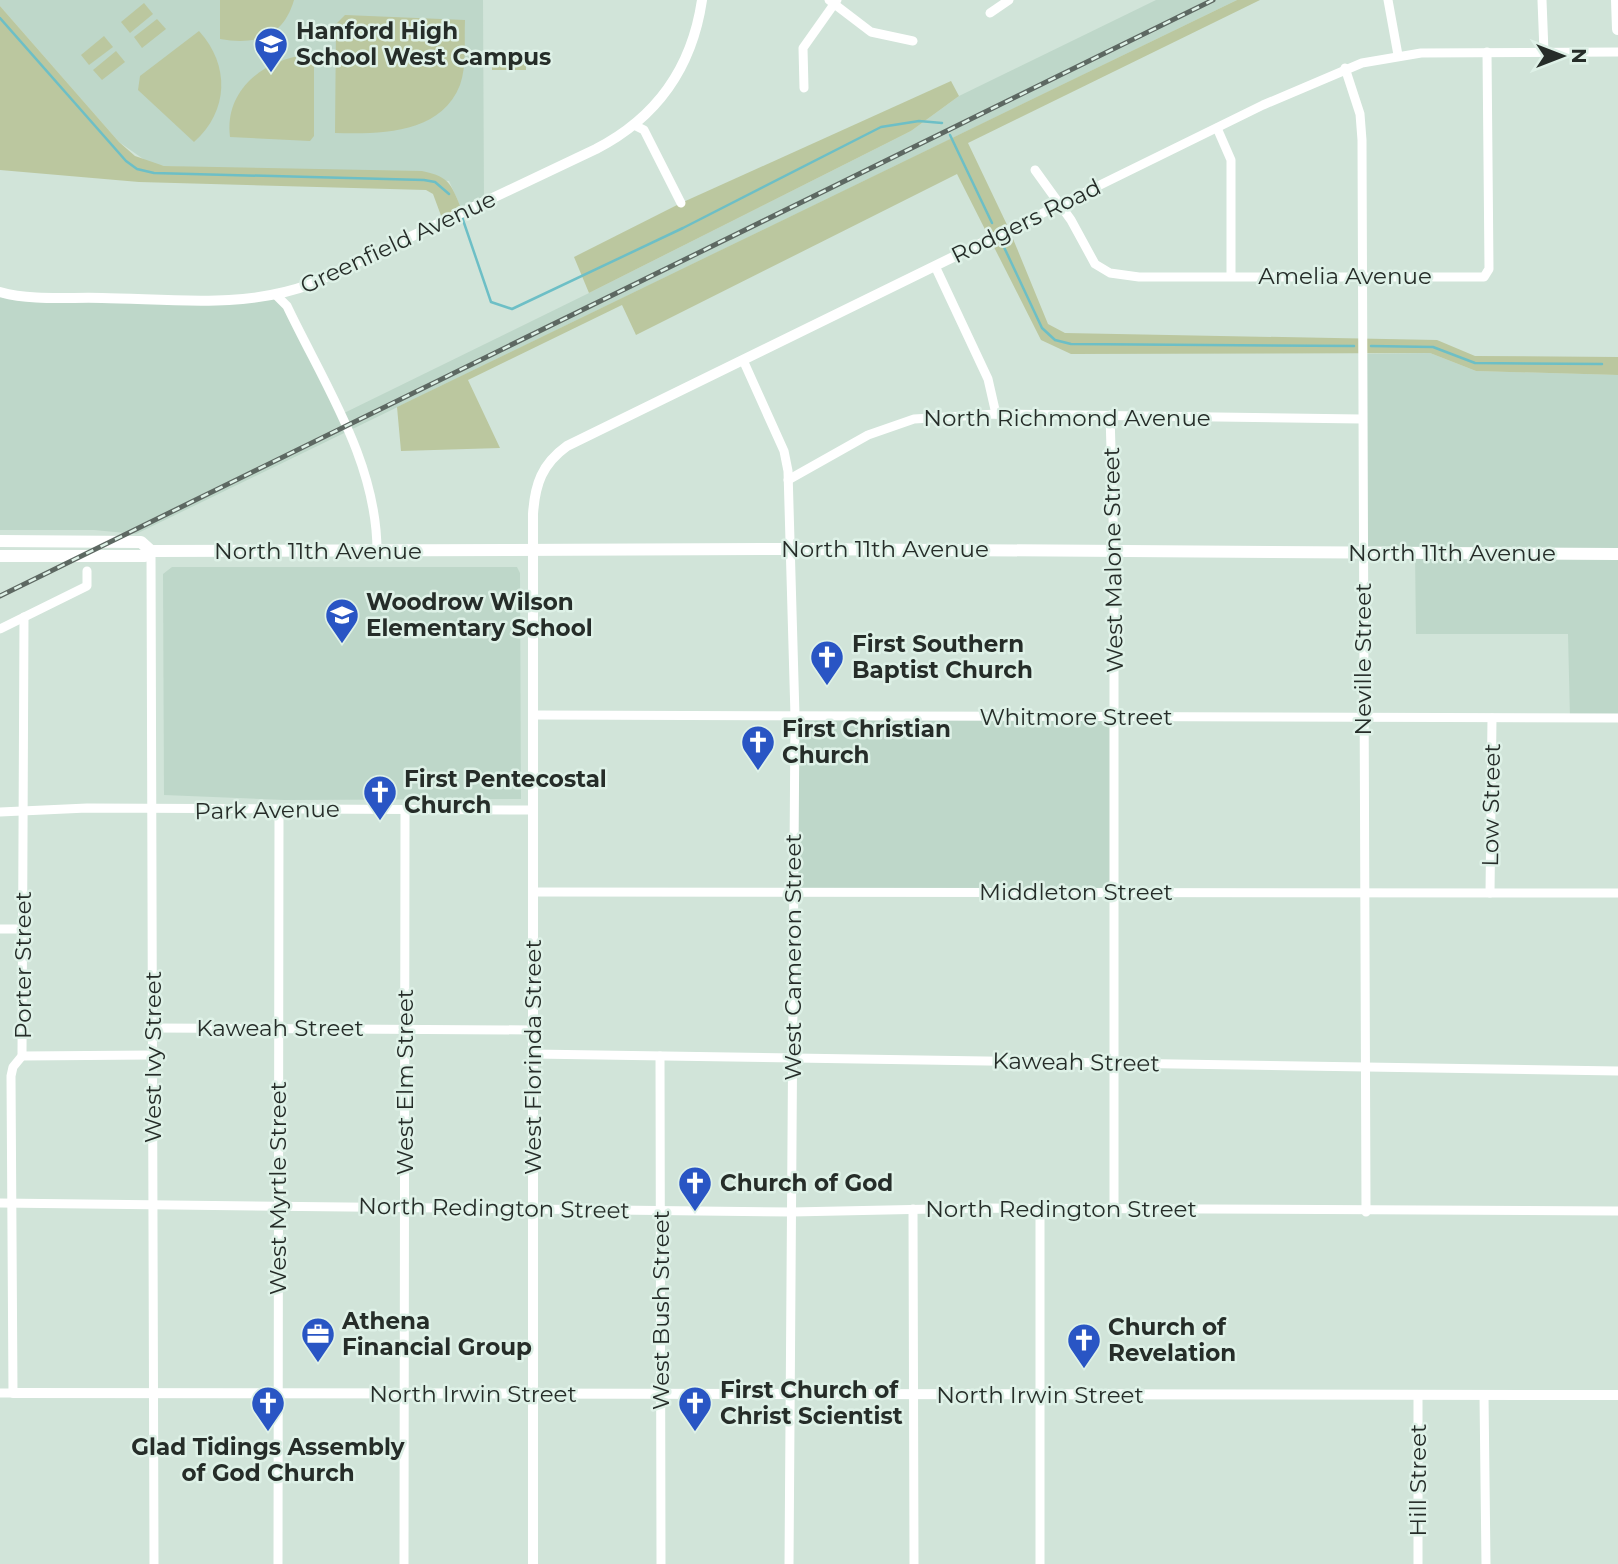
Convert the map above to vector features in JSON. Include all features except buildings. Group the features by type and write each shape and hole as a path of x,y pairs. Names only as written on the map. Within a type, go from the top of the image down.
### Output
{"main road":[{"path":"1617,0 1618,29"},
{"name":"North 11th Avenue","path":"0,541 141,542 151,551"},
{"name":"North 11th Avenue","path":"0,556 145,556 151,551 790,549 1618,554"}],"street":[{"name":"Greenfield Avenue","path":"0,292 36,297 189,299 277,296 348,267 596,149 636,126 664,94 683,64 691,46 702,0"},
{"path":"990,13 1009,0"},
{"path":"1388,0 1398,55"},
{"path":"1542,0 1544,52"},
{"path":"804,88 803,48 833,1 872,32 913,41"},
{"name":"Amelia Avenue","path":"1035,170 1060,205 1090,260 1102,269 1139,277 1479,278 1487,275 1487,52"},
{"name":"Rodgers Road","path":"534,551 536,482 556,454 1009,229 1345,68 1398,55 1618,52"},
{"name":"Neville Street","path":"1345,68 1360,114 1366,1212"},
{"path":"636,126 644,130 681,203"},
{"path":"1217,128 1231,160 1231,276"},
{"path":"935,266 988,379 996,414"},
{"path":"277,296 287,306 360,459 376,519 377,551"},
{"name":"West Cameron Street","path":"743,360 784,451 788,480 794,716 789,1564"},
{"name":"North Richmond Avenue","path":"788,480 868,435 901,421 996,414 1362,419"},
{"name":"West Malone Street","path":"1110,415 1114,550 1114,1209"},
{"name":"West Ivy Street","path":"151,551 154,1564"},
{"name":"West Florinda Street","path":"533,1564 534,551"},
{"path":"0,629 87,586 87,571"},
{"name":"Porter Street","path":"13,1393 13,1067 22,1056 24,617"},
{"name":"Whitmore Street","path":"534,715 1618,718"},
{"name":"Low Street","path":"1490,892 1492,718"},
{"name":"Park Avenue","path":"0,811 24,813 87,808 152,811 533,810"},
{"name":"West Myrtle Street","path":"278,1564 279,811"},
{"name":"West Elm Street","path":"404,1564 405,811"},
{"name":"Middleton Street","path":"533,892 1618,892"},
{"path":"0,929 23,929"},
{"name":"Kaweah Street","path":"153,1028 533,1030"},
{"name":"Kaweah Street","path":"533,1054 1618,1071"},
{"path":"22,1056 153,1055"},
{"name":"West Bush Street","path":"660,1056 661,1564"},
{"path":"0,1067 13,1067"},
{"name":"North Redington Street","path":"0,1203 792,1212 1114,1209 1618,1212"},
{"path":"913,1209 914,1564"},
{"path":"1040,1209 1040,1564"},
{"name":"North Irwin Street","path":"0,1393 1618,1395"},
{"name":"Hill Street","path":"1418,1395 1418,1564"},
{"path":"1484,1395 1486,1564"}],"shaded area":[{"name":"Hanford High School West Campus","path":"0,0 483,0 484,202 463,212 449,181 149,163 119,142 0,6"},
{"path":"1156,0 1237,0 136,534 94,530 0,530 0,292 18,296 277,296 340,415 911,131 959,96"},
{"path":"1430,353 1476,371 1618,375 1618,718 1570,718 1568,634 1416,634 1415,553 1362,553 1361,354"},
{"name":"Woodrow Wilson Elementary School","path":"172,567 517,567 520,573 521,799 284,800 164,795 163,574"},
{"path":"795,716 1114,717 1114,892 793,892"}],"green space":[{"path":"220,0 294,0 283,23 275,31 256,39 233,41 220,39"},
{"path":"1237,0 1260,0 968,143 1009,229 1048,324 1065,333 1437,340 1475,356 1618,357 1618,375 1476,371 1430,353 1071,354 1041,340 957,174 636,335 622,305 468,380 500,448 401,451 397,407"},
{"path":"144,3 153,14 130,33 121,22"},
{"path":"0,6 119,142 135,156 164,166 422,171 439,176 449,184 463,212 443,221 433,194 426,190 139,182 0,170"},
{"path":"345,15 465,20 464,70 460,85 451,101 438,114 406,128 370,133 335,133 336,24"},
{"path":"157,19 166,29 142,48 134,37"},
{"path":"199,31 216,58 221,88 214,116 206,130 194,142 138,90 140,76"},
{"path":"104,36 113,47 89,65 81,55"},
{"path":"116,51 125,62 102,80 93,70"},
{"path":"305,55 314,56 314,136 310,141 230,137 233,105 249,81 275,63"},
{"path":"492,56 526,56 526,70 492,70"},
{"path":"951,81 959,96 911,131 589,293 574,257 681,203"}],"waterway":[{"path":"0,18 126,161 137,169 154,173 424,180 435,182 449,194"},
{"path":"462,217 491,302 512,309 683,228 881,127 919,121 942,123"},
{"path":"950,135 992,223"},
{"path":"1003,245 1042,328 1055,340 1071,344 1354,346"},
{"path":"1371,346 1433,347 1475,363 1602,364"}],"railway":[{"path":"0,596 1213,0"}],"place":[{"name":"Hanford High School West Campus","path":"271,74"},
{"name":"Woodrow Wilson Elementary School","path":"342,645"},
{"name":"First Southern Baptist Church","path":"827,687"},
{"name":"First Christian Church","path":"758,772"},
{"name":"First Pentecostal Church","path":"380,822"},
{"name":"Church of God","path":"695,1213"},
{"name":"Athena Financial Group","path":"318,1364"},
{"name":"Church of Revelation","path":"1084,1370"},
{"name":"Glad Tidings Assembly of God Church","path":"268,1433"},
{"name":"First Church of Christ Scientist","path":"695,1433"}]}
